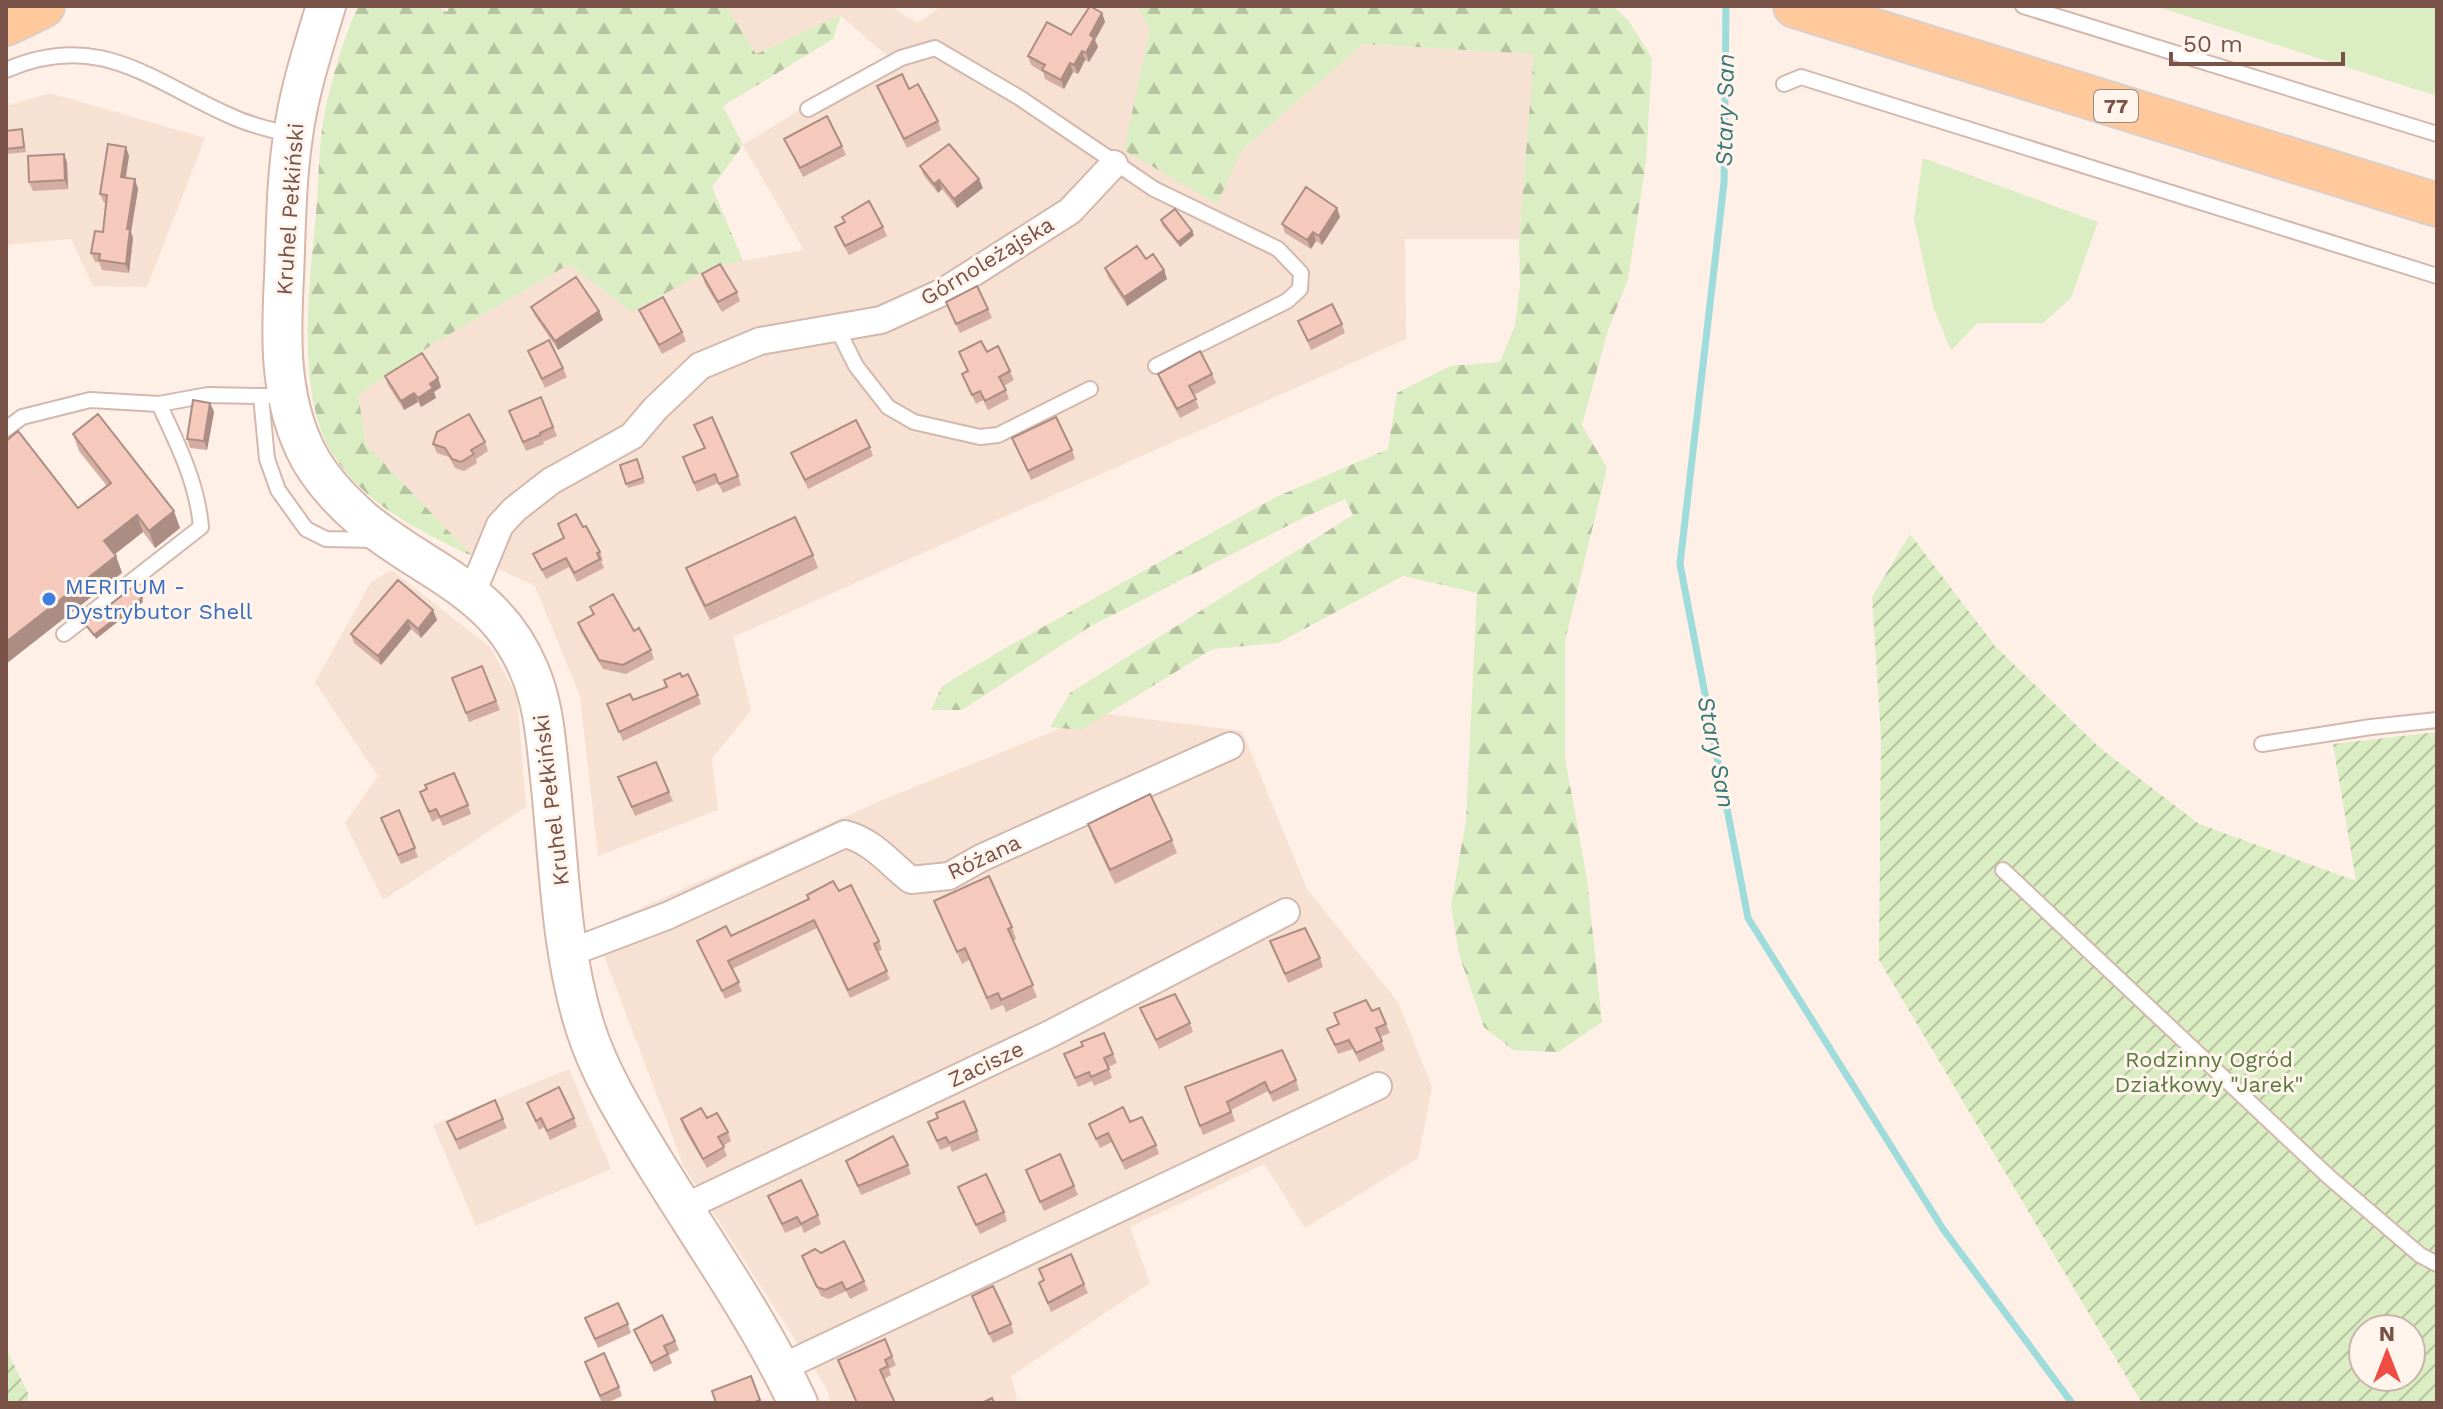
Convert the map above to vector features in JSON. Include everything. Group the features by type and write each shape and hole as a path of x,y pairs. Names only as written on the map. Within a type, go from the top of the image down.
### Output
{"main road":[{"path":"6,24 43,6"},
{"name":"77","path":"1795,6 2437,205"}],"street":[{"name":"Kruhel Pełkiński","path":"326,6 303,81 293,135 287,199 282,356 275,397 298,432 315,467 338,497 365,521 472,593 488,608 517,646 528,667 544,726 577,1000 595,1054 618,1101 781,1368 798,1403"},
{"name":"Górnoleżajska","path":"472,593 500,525 515,509 551,481 632,436 700,366 760,341 881,320 943,292 1070,211 1114,164"},
{"name":"Różana","path":"569,953 667,916 845,834 868,841 911,880 949,876 981,858 1230,746"},
{"name":"Zacisze","path":"683,1208 1050,1034 1286,912"},
{"path":"781,1368 1378,1086"}],"lane":[{"path":"2023,6 2437,134"},
{"path":"808,109 901,58 935,48 1020,98 1154,189 1278,249 1301,273 1300,289 1287,301 1156,366"},
{"path":"6,70 47,58 102,57 146,72 236,119 293,135"},
{"path":"1784,84 1801,77 2437,276"},
{"path":"837,328 856,366 888,407 914,422 980,437 998,435 1090,389"},
{"path":"6,429 22,417 90,400 159,404 208,395 275,397"},
{"path":"64,634 201,527 199,502 188,465 159,404"},
{"path":"2262,744 2437,720"},
{"path":"2003,870 2329,1177 2420,1255 2437,1264"}],"shaded area":[{"path":"726,6 890,6 917,23 942,6 1137,6 1150,28 1125,150 1241,151 1363,44 1535,54 1519,239 1405,239 1406,339 733,637 751,710 712,759 718,810 598,856 580,696 535,586 473,557 366,444 358,395 433,344 569,264 632,311 714,266 804,250 743,145 887,56 841,16 755,54"},
{"path":"50,93 205,138 147,287 93,286 71,239 6,245 6,106"},
{"path":"392,570 490,647 517,696 526,807 383,900 345,823 378,776 315,682 371,582"},
{"path":"1099,713 1242,731 1307,889 1398,1002 1432,1087 1418,1158 1305,1228 1264,1164 1130,1227 1150,1283 1011,1376 1018,1403 830,1403 827,1389 684,1167 594,929 882,800"},
{"path":"569,1069 611,1169 476,1226 433,1125"}],"green space":[{"path":"358,6 436,6 447,12 450,6 726,6 756,54 841,15 833,39 723,106 743,145 712,187 743,261 714,266 632,312 569,264 433,344 358,395 366,444 473,557 398,517 365,492 336,459 322,433 314,403 309,370 309,299 322,133 335,70"},
{"path":"1137,6 1613,6 1628,20 1652,58 1646,161 1628,279 1608,330 1582,425 1607,468 1565,641 1565,758 1587,879 1602,1022 1558,1052 1513,1050 1484,1027 1459,954 1451,905 1466,821 1477,593 1403,576 1278,643 1213,649 1081,730 1050,727 1070,693 1353,515 1345,499 1091,626 962,710 931,710 942,686 1007,647 1276,497 1388,449 1397,393 1450,366 1500,362 1515,326 1534,54 1363,44 1241,151 1217,204 1124,150 1150,29"},
{"path":"2155,6 2437,6 2437,96"},
{"path":"1923,158 2098,222 2071,298 2043,323 1977,323 1951,351 1933,306 1914,219"},
{"name":"Rodzinny Ogród Działkowy \"Jarek\"","path":"1910,534 1995,646 2100,748 2199,824 2356,881 2333,744 2437,732 2437,1403 2142,1403 1879,960 1881,737 1872,597"},
{"path":"6,1349 28,1393 28,1403 6,1403"}],"building":[{"path":"1090,6 1102,13 1090,35 1094,38 1086,53 1082,51 1074,65 1070,63 1061,80 1042,70 1045,65 1028,56 1047,22 1071,35"},
{"path":"902,74 909,89 918,84 938,121 904,139 877,86"},
{"path":"827,116 842,146 800,168 784,139"},
{"path":"22,129 24,147 6,149 6,131"},
{"path":"108,144 126,147 121,177 135,179 127,229 130,229 126,264 99,260 100,254 91,253 95,231 103,232 107,195 100,194"},
{"path":"949,144 979,179 954,199 939,180 934,184 920,166"},
{"path":"64,154 65,180 29,182 28,156"},
{"path":"1306,187 1337,208 1319,236 1313,232 1307,240 1282,224"},
{"path":"869,201 883,227 845,246 835,227 845,222 842,217"},
{"path":"1175,209 1192,231 1178,242 1161,220"},
{"path":"1137,246 1146,259 1153,254 1164,270 1124,297 1105,268"},
{"path":"720,264 737,292 718,302 702,274"},
{"path":"576,277 599,311 555,341 531,307"},
{"path":"977,286 988,309 956,324 946,302"},
{"path":"663,297 682,332 659,345 639,310"},
{"path":"1332,304 1342,324 1308,341 1298,321"},
{"path":"549,340 563,368 542,379 528,351"},
{"path":"981,341 987,352 998,346 1010,371 999,377 1006,390 985,401 980,391 972,395 962,374 968,371 959,352"},
{"path":"1200,351 1212,374 1189,386 1196,399 1177,409 1158,374"},
{"path":"422,353 438,378 430,384 433,388 418,398 414,393 401,401 385,376"},
{"path":"541,397 553,427 523,442 509,411"},
{"path":"193,400 210,403 204,441 187,439"},
{"path":"98,414 174,511 149,531 137,515 104,541 116,556 6,642 6,441 18,431 78,508 111,483 73,434"},
{"path":"469,414 485,442 471,450 474,454 461,462 452,459 445,448 433,444 437,432"},
{"path":"712,417 738,476 719,484 715,474 694,483 683,457 705,448 694,425"},
{"path":"1056,417 1072,450 1028,471 1012,438"},
{"path":"856,420 870,447 805,480 791,453"},
{"path":"637,459 643,478 626,484 620,465"},
{"path":"576,514 600,552 597,553 600,559 574,573 566,558 542,570 533,554 564,538 558,524"},
{"path":"795,517 813,555 705,606 686,568"},
{"path":"398,580 433,610 418,629 408,620 378,656 351,634"},
{"path":"133,587 142,598 94,635 85,624"},
{"path":"613,594 634,631 639,628 651,650 623,665 599,660 578,623 594,614 590,607"},
{"path":"482,666 496,701 466,713 452,678"},
{"path":"680,673 682,677 688,674 698,695 619,732 607,704 630,694 633,700 667,687 664,680"},
{"path":"656,762 669,792 632,807 618,777"},
{"path":"454,773 468,805 440,817 436,809 429,812 420,792 427,789 425,785"},
{"path":"1150,794 1172,840 1110,870 1088,824"},
{"path":"399,810 415,848 398,855 381,818"},
{"path":"989,876 1033,985 1001,1000 998,993 987,998 965,948 957,952 934,901"},
{"path":"833,881 839,891 851,885 879,941 874,944 887,971 848,990 814,920 728,961 739,982 722,991 697,941 726,926 731,936 809,899 807,895"},
{"path":"1305,928 1320,958 1285,974 1270,941"},
{"path":"1175,994 1190,1023 1156,1040 1140,1008"},
{"path":"1366,1000 1372,1011 1379,1008 1386,1024 1376,1028 1382,1041 1356,1053 1349,1040 1335,1045 1327,1029 1339,1024 1334,1013"},
{"path":"1104,1033 1113,1054 1104,1058 1109,1069 1091,1077 1089,1072 1075,1078 1064,1054 1083,1046 1081,1042"},
{"path":"1282,1050 1296,1080 1270,1093 1265,1082 1227,1102 1231,1112 1200,1126 1185,1087"},
{"path":"559,1087 574,1118 547,1131 541,1118 536,1121 527,1103"},
{"path":"495,1100 503,1119 456,1140 447,1122"},
{"path":"964,1101 977,1131 949,1143 946,1137 937,1141 928,1122 938,1118 936,1113"},
{"path":"1123,1107 1130,1122 1142,1117 1156,1145 1122,1161 1108,1133 1096,1139 1089,1124"},
{"path":"701,1108 707,1118 717,1113 728,1132 718,1137 724,1147 703,1159 681,1119"},
{"path":"893,1136 908,1165 858,1186 846,1161"},
{"path":"1060,1154 1074,1186 1040,1202 1026,1170"},
{"path":"986,1174 1004,1212 976,1225 958,1187"},
{"path":"801,1180 818,1215 801,1224 797,1217 782,1224 768,1196"},
{"path":"844,1241 864,1281 846,1290 842,1282 825,1290 817,1287 802,1256 815,1249 821,1253"},
{"path":"1071,1254 1084,1284 1048,1303 1039,1283 1044,1280 1039,1269"},
{"path":"993,1286 1011,1324 989,1334 972,1296"},
{"path":"618,1303 628,1324 595,1339 585,1318"},
{"path":"662,1315 675,1341 664,1346 668,1354 651,1363 634,1330"},
{"path":"885,1339 892,1356 885,1360 888,1366 880,1370 895,1403 857,1403 838,1360"},
{"path":"604,1353 619,1387 600,1396 585,1362"},
{"path":"751,1376 760,1400 753,1403 716,1403 712,1391"}],"waterway":[{"name":"Stary San","path":"1726,6 1724,183 1680,564 1748,918 1943,1229 2072,1403"}],"place":[{"name":"MERITUM - Dystrybutor Shell","path":"49,599"}]}
